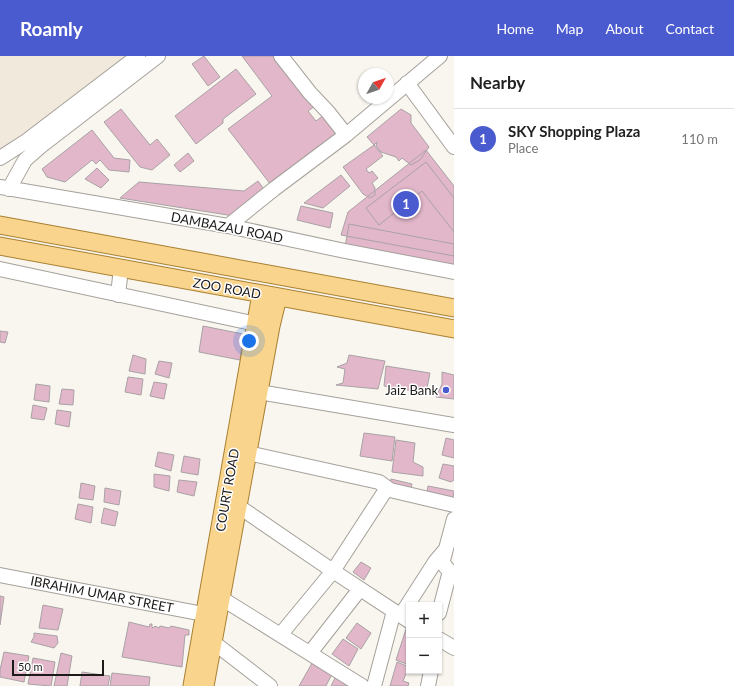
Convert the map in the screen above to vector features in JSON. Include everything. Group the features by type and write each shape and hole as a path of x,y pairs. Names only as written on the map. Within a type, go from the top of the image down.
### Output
{"main road":[{"name":"ZOO ROAD","path":"0,225 454,308"},
{"name":"ZOO ROAD","path":"0,246 454,329"},
{"name":"COURT ROAD","path":"192,686 211,615 256,324 270,295"},
{"name":"COURT ROAD","path":"205,686 213,642 211,615 221,598 248,453 259,392 270,295"}],"street":[{"path":"0,158 25,142 138,56"},
{"path":"4,188 25,160 41,146 158,56"},
{"path":"280,56 346,135"},
{"path":"228,226 274,189 346,135 440,56"},
{"path":"407,83 454,147"},
{"name":"DAMBAZAU ROAD","path":"4,188 228,226 454,272"},
{"path":"118,295 121,268"},
{"path":"0,269 256,324"},
{"path":"259,392 454,425"},
{"path":"248,453 379,482 387,488 420,498 454,505"},
{"path":"280,634 333,571 387,488"},
{"path":"238,506 401,616"},
{"path":"442,604 452,572 443,564 454,519"},
{"path":"374,686 401,616 435,562 446,549"},
{"name":"IBRAHIM UMAR STREET","path":"0,575 211,615"},
{"path":"310,653 360,589"},
{"path":"221,598 362,686"},
{"path":"442,641 454,648"},
{"path":"213,642 270,686"},
{"path":"428,686 430,674"}],"shaded area":[{"path":"0,56 130,56 0,157"}],"building":[{"path":"204,56 220,77 208,86 192,64"},
{"path":"242,56 273,56 304,97 310,93 318,104 308,111 316,121 328,112 346,135 274,189 228,129 272,96"},
{"path":"236,69 256,94 223,119 223,123 196,144 175,116"},
{"path":"121,109 150,145 157,139 170,155 152,170 140,167 104,122"},
{"path":"401,109 411,115 411,123 429,147 420,160 411,165 402,158 399,161 396,157 381,152 376,146 377,142 374,145 367,137"},
{"path":"92,130 114,158 130,160 129,172 109,170 100,160 96,164 92,160 65,182 47,177 42,169"},
{"path":"374,145 383,156 366,169 369,173 372,171 378,178 372,183 375,188 375,195 370,198 363,194 343,167"},
{"path":"426,150 454,186 454,256 341,235 348,212"},
{"path":"188,153 194,161 180,172 174,165"},
{"path":"426,162 454,198 454,232 422,191 379,225 366,208"},
{"path":"97,168 109,180 101,188 85,179"},
{"path":"341,175 350,186 323,208 304,203"},
{"path":"258,181 266,192 234,216 120,198 139,182 244,191"},
{"path":"301,206 333,213 330,228 297,220"},
{"path":"349,224 454,244 454,267 345,247"},
{"path":"203,326 243,334 240,360 199,352"},
{"path":"0,331 8,332 5,343 0,342"},
{"path":"133,355 146,359 145,374 129,371"},
{"path":"349,355 385,361 378,389 336,385 343,383 345,369 337,367 347,363"},
{"path":"159,361 172,363 169,378 155,374"},
{"path":"386,366 430,373 426,393 384,386"},
{"name":"Jaiz Bank","path":"442,372 454,375 454,399 436,397 442,384"},
{"path":"128,377 143,379 141,395 125,392"},
{"path":"154,382 167,384 164,399 150,396"},
{"path":"36,384 50,386 49,402 34,400"},
{"path":"62,389 74,390 73,405 59,404"},
{"path":"33,405 47,408 44,420 31,418"},
{"path":"57,410 71,412 69,427 55,424"},
{"path":"364,433 395,437 392,461 360,456"},
{"path":"446,438 454,440 454,458 442,455"},
{"path":"396,440 415,443 413,462 423,467 423,476 392,472"},
{"path":"158,452 174,455 171,471 155,466"},
{"path":"184,456 200,459 198,475 181,472"},
{"path":"443,464 454,466 454,480 451,482 439,478"},
{"path":"154,474 170,476 169,491 154,487"},
{"path":"391,479 412,484 410,493 389,488"},
{"path":"179,480 197,482 194,496 177,492"},
{"path":"81,483 95,486 93,500 79,498"},
{"path":"428,486 454,491 452,504 427,492"},
{"path":"105,488 121,491 119,505 104,502"},
{"path":"78,504 93,507 91,523 75,519"},
{"path":"104,508 118,512 115,526 101,523"},
{"path":"361,562 371,568 364,580 353,572"},
{"path":"0,596 4,597 0,625"},
{"path":"43,605 63,609 58,630 39,628"},
{"path":"129,622 149,627 150,624 152,624 153,628 155,626 159,628 160,626 169,628 171,626 189,630 189,635 185,635 182,667 122,657"},
{"path":"357,623 371,633 361,649 346,638"},
{"path":"406,629 406,664 396,660"},
{"path":"34,633 57,636 58,643 54,648 31,642 34,637"},
{"path":"343,639 358,649 349,666 332,654"},
{"path":"4,652 29,656 24,682 0,677"},
{"path":"61,653 72,656 67,686 54,686"},
{"path":"33,658 55,662 51,686 28,684"},
{"path":"315,658 334,670 326,686 299,686"},
{"path":"397,662 406,666 406,674 403,681 409,683 408,686 390,686"},
{"path":"82,672 110,676 108,686 80,686"},
{"path":"112,673 150,677 149,686 110,686"},
{"path":"337,674 354,686 331,686"}],"place":[{"name":"SKY Shopping Plaza","path":"406,204"},
{"name":"Jaiz Bank","path":"446,390"}]}
